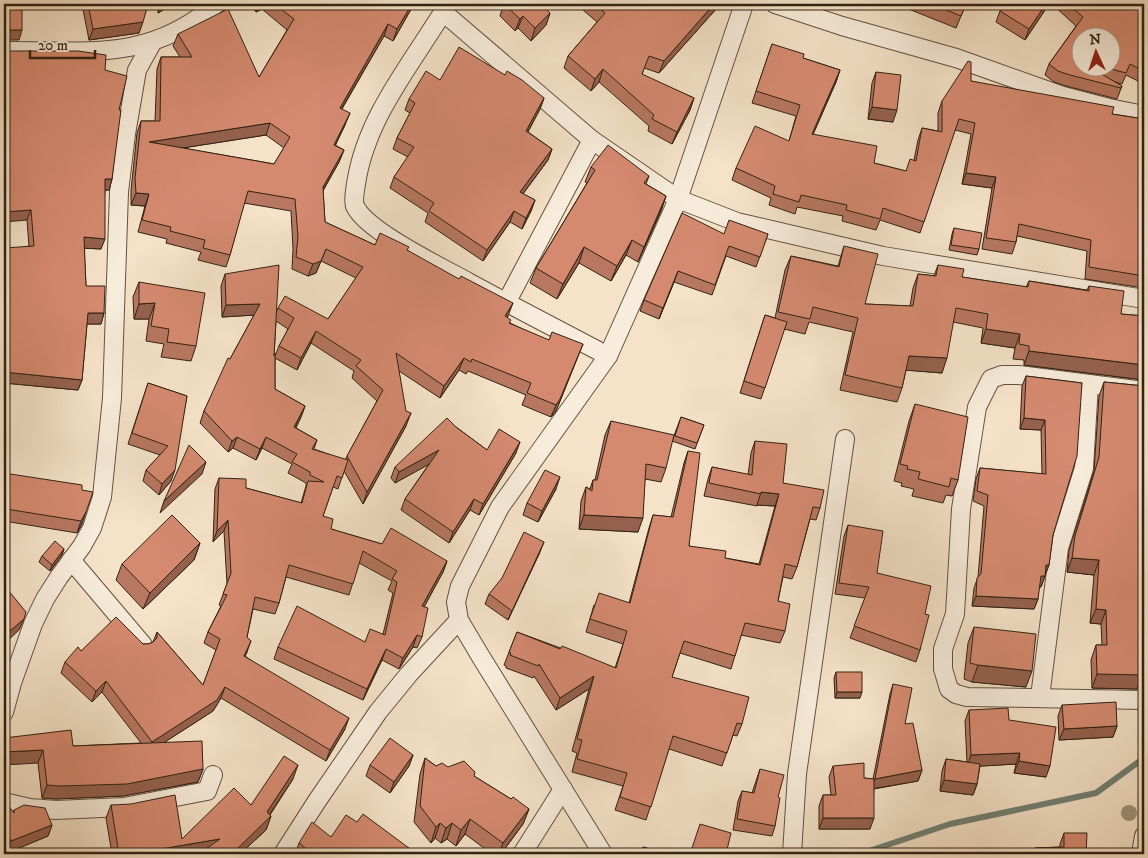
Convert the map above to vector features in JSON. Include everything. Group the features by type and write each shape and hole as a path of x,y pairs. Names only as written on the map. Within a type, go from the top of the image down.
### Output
{"street":[{"path":"4,51 99,52 152,43 186,27 216,4"},
{"path":"603,854 503,695 459,620 456,602 460,586 500,507 608,356 678,199 744,4"},
{"path":"775,4 842,26 956,58 1063,96 1144,115"},
{"path":"608,356 400,245 367,220 355,206 359,164 365,145 398,81 446,8 592,140 678,199 737,222 874,254 1144,299"},
{"path":"4,712 33,624 45,599 92,528 102,497 112,398 119,192 126,134 137,70 152,43"},
{"path":"506,303 592,140"},
{"path":"1144,391 1019,375 1002,375 991,379 977,407 961,508 955,614 943,649 943,669 949,689 961,696 1144,700"},
{"path":"1040,697 1059,548 1084,468 1089,384"},
{"path":"792,854 797,774 845,439"},
{"path":"71,560 143,645"},
{"path":"283,854 326,787 378,712 409,674 459,620"},
{"path":"4,802 30,808 56,810 124,807 207,791 214,775"},
{"path":"522,854 563,789"},
{"path":"1141,854 1144,836"}],"building":[{"path":"4,4 22,4 22,30 4,31"},
{"path":"88,4 148,4 143,22 93,29"},
{"path":"274,4 412,4 397,29 388,24 340,108 350,113 334,145 344,150 323,187 325,222 375,245 380,233 409,247 407,250 459,279 461,276 513,303 505,316 511,320 509,323 549,340 552,332 583,344 556,405 527,393 531,383 472,359 471,362 464,358 444,386 396,353 406,411 411,413 367,492 347,456 383,390 356,366 361,360 316,331 301,358 279,346 294,318 278,308 285,296 328,319 363,267 326,249 321,261 313,264 296,257 298,237 295,199 248,191 230,255 203,248 205,240 170,231 171,227 142,220 149,194 136,193 135,178 141,121 160,121 161,57 192,57 178,34 228,9 259,77 294,19","holes":["270,123 290,137 274,164 149,142"]},
{"path":"504,4 545,4 543,6 550,13 535,28 523,16 520,19"},
{"path":"594,4 714,4 664,61 649,56 642,74 694,98 677,132 652,119 654,115 603,69 595,79 568,56 605,13"},
{"path":"931,4 966,4 961,16"},
{"path":"1004,4 1046,4 1029,29 1000,11"},
{"path":"1068,4 1144,4 1144,71 1130,64 1126,73 1120,71 1120,28 1075,28 1083,17"},
{"path":"1070,35 1070,75 1058,71 1049,64"},
{"path":"772,44 804,54 803,58 840,70 812,134 877,146 874,163 906,171 910,159 916,161 922,128 942,132 942,101 968,61 971,62 971,81 1114,107 1112,114 1144,119 1144,276 1089,267 1091,240 1019,224 1016,242 986,238 996,177 966,173 975,123 959,119 924,222 883,208 880,219 846,210 847,205 801,195 799,202 773,194 775,186 736,168 755,126 789,141 800,105 756,91"},
{"path":"459,47 505,75 507,71 522,80 544,98 526,131 552,149 520,192 535,200 526,218 514,211 487,250 429,211 434,203 394,177 414,147 397,138 415,103 409,99 426,71 440,80"},
{"path":"4,50 78,51 106,55 105,70 127,76 119,110 121,110 112,179 105,179 105,239 84,237 86,286 105,286 104,313 88,313 82,380 4,372 4,248 34,246 31,210 4,212"},
{"path":"876,72 901,75 897,110 872,107"},
{"path":"1082,78 1108,78 1122,86 1121,88"},
{"path":"608,145 649,176 644,183 666,196 644,247 632,240 617,266 584,247 563,284 536,268 595,170 591,167"},
{"path":"682,213 724,234 729,220 768,234 760,257 729,246 715,285 678,271 663,308 644,300"},
{"path":"954,228 982,233 979,249 951,245"},
{"path":"844,246 878,254 865,304 913,306 918,274 936,276 938,265 964,269 962,277 1028,287 1029,281 1089,291 1089,286 1124,291 1121,314 1144,316 1144,365 1029,351 1029,346 1019,344 1020,334 986,329 988,314 956,308 947,358 909,356 902,388 845,375 858,318 813,307 810,319 778,312 791,256 839,267"},
{"path":"279,265 274,356 275,353 275,389 305,406 294,427 317,440 312,449 348,460 342,478 337,476 323,516 333,519 331,529 382,544 391,528 447,561 422,606 428,608 422,637 417,635 403,658 386,649 367,689 278,647 297,606 365,642 370,629 385,635 397,582 392,579 397,571 363,551 353,584 289,565 279,603 255,597 247,637 251,641 244,656 349,718 330,750 225,687 217,700 152,742 106,681 96,691 65,662 78,647 81,651 116,617 143,644 153,642 157,638 157,632 203,685 220,639 208,632 227,595 223,594 231,573 228,520 217,531 219,478 246,479 246,488 302,503 308,481 324,482 292,462 297,454 266,437 260,449 237,437 232,441 204,411 228,358 230,359 260,304 226,305 225,274"},
{"path":"139,282 205,293 196,346 167,342 169,329 151,326 155,303 139,304"},
{"path":"765,315 787,322 765,388 744,381"},
{"path":"1026,376 1082,383 1077,456 1053,535 1049,565 1046,565 1045,576 1041,576 1038,599 976,596 977,578 981,574 988,495 977,491 980,468 1046,474 1045,420 1024,418"},
{"path":"1104,382 1144,386 1144,663 1142,663 1142,675 1097,674 1096,645 1107,645 1106,610 1096,609 1099,560 1072,558 1075,536 1099,457"},
{"path":"148,383 187,396 175,470 162,484 146,470 168,446 132,433"},
{"path":"915,404 968,417 958,480 951,478 949,487 918,479 920,472 907,469 908,466 900,464"},
{"path":"681,417 704,425 697,443 675,436"},
{"path":"447,418 487,450 499,429 520,442 483,504 474,499 453,532 405,499 439,450 399,472 395,467"},
{"path":"611,421 674,435 666,468 646,464 643,518 584,515 586,487 592,491 593,480 597,480"},
{"path":"755,441 787,444 783,483 824,490 820,508 813,507 797,567 785,564 778,601 790,604 785,631 745,623 735,656 684,641 672,677 749,697 742,724 737,723 727,753 673,736 651,807 620,797 627,773 577,759 582,740 577,739 594,676 560,698 539,664 538,666 510,655 511,653 509,652 517,632 560,649 562,646 616,668 627,631 590,619 599,593 630,603 653,515 673,517 688,451 700,453 689,546 726,551 725,558 760,565 779,494 761,492 761,494 709,483 712,467 752,475"},
{"path":"189,445 206,462 164,501"},
{"path":"545,470 560,477 542,511 527,503"},
{"path":"4,473 82,485 82,490 93,492 81,521 6,509 4,515"},
{"path":"172,515 200,543 150,593 122,564"},
{"path":"848,525 883,531 877,573 931,586 925,614 929,615 920,650 854,626 869,587 839,583"},
{"path":"524,532 544,542 512,611 489,594 502,578"},
{"path":"55,541 64,549 52,565 42,556"},
{"path":"8,590 26,612 24,619 4,636 4,594"},
{"path":"974,627 1036,634 1032,671 970,663"},
{"path":"836,672 862,672 862,692 837,692"},
{"path":"893,684 912,688 905,724 913,723 922,770 875,779"},
{"path":"1116,702 1117,726 1064,729 1062,705"},
{"path":"1008,708 1009,720 1056,727 1050,766 1019,761 1020,753 971,755 969,710"},
{"path":"71,730 73,746 202,741 203,769 127,784 47,785 43,750 4,752 4,738"},
{"path":"390,738 413,755 394,782 370,765"},
{"path":"284,756 298,765 267,812 271,816 235,851 236,854 199,854 220,839 131,854 119,854 111,805 131,804 175,795 182,839 234,788 251,805"},
{"path":"425,758 436,766 442,763 448,767 464,761 475,772 474,776 511,799 513,797 529,809 503,843 470,819 461,830 452,823 446,828 440,823 436,827 420,806"},
{"path":"946,759 980,764 977,784 944,780"},
{"path":"864,763 864,778 874,779 874,818 823,818 823,795 836,795 833,766"},
{"path":"760,769 784,775 778,797 780,798 775,826 737,819 742,791 754,793"},
{"path":"4,800 14,813 14,810 24,805 45,808 52,825 11,841 4,824"},
{"path":"363,814 417,854 313,854 299,843 312,822 331,837 346,815 357,822"},
{"path":"700,824 731,833 726,854 690,854"},
{"path":"1064,833 1087,833 1086,854 1035,854 1035,848 1064,847"},
{"path":"643,847 668,854 647,854"},
{"path":"92,848 99,854 93,854"}],"waterway":[{"path":"860,854 950,824 1096,793 1144,758"}]}
